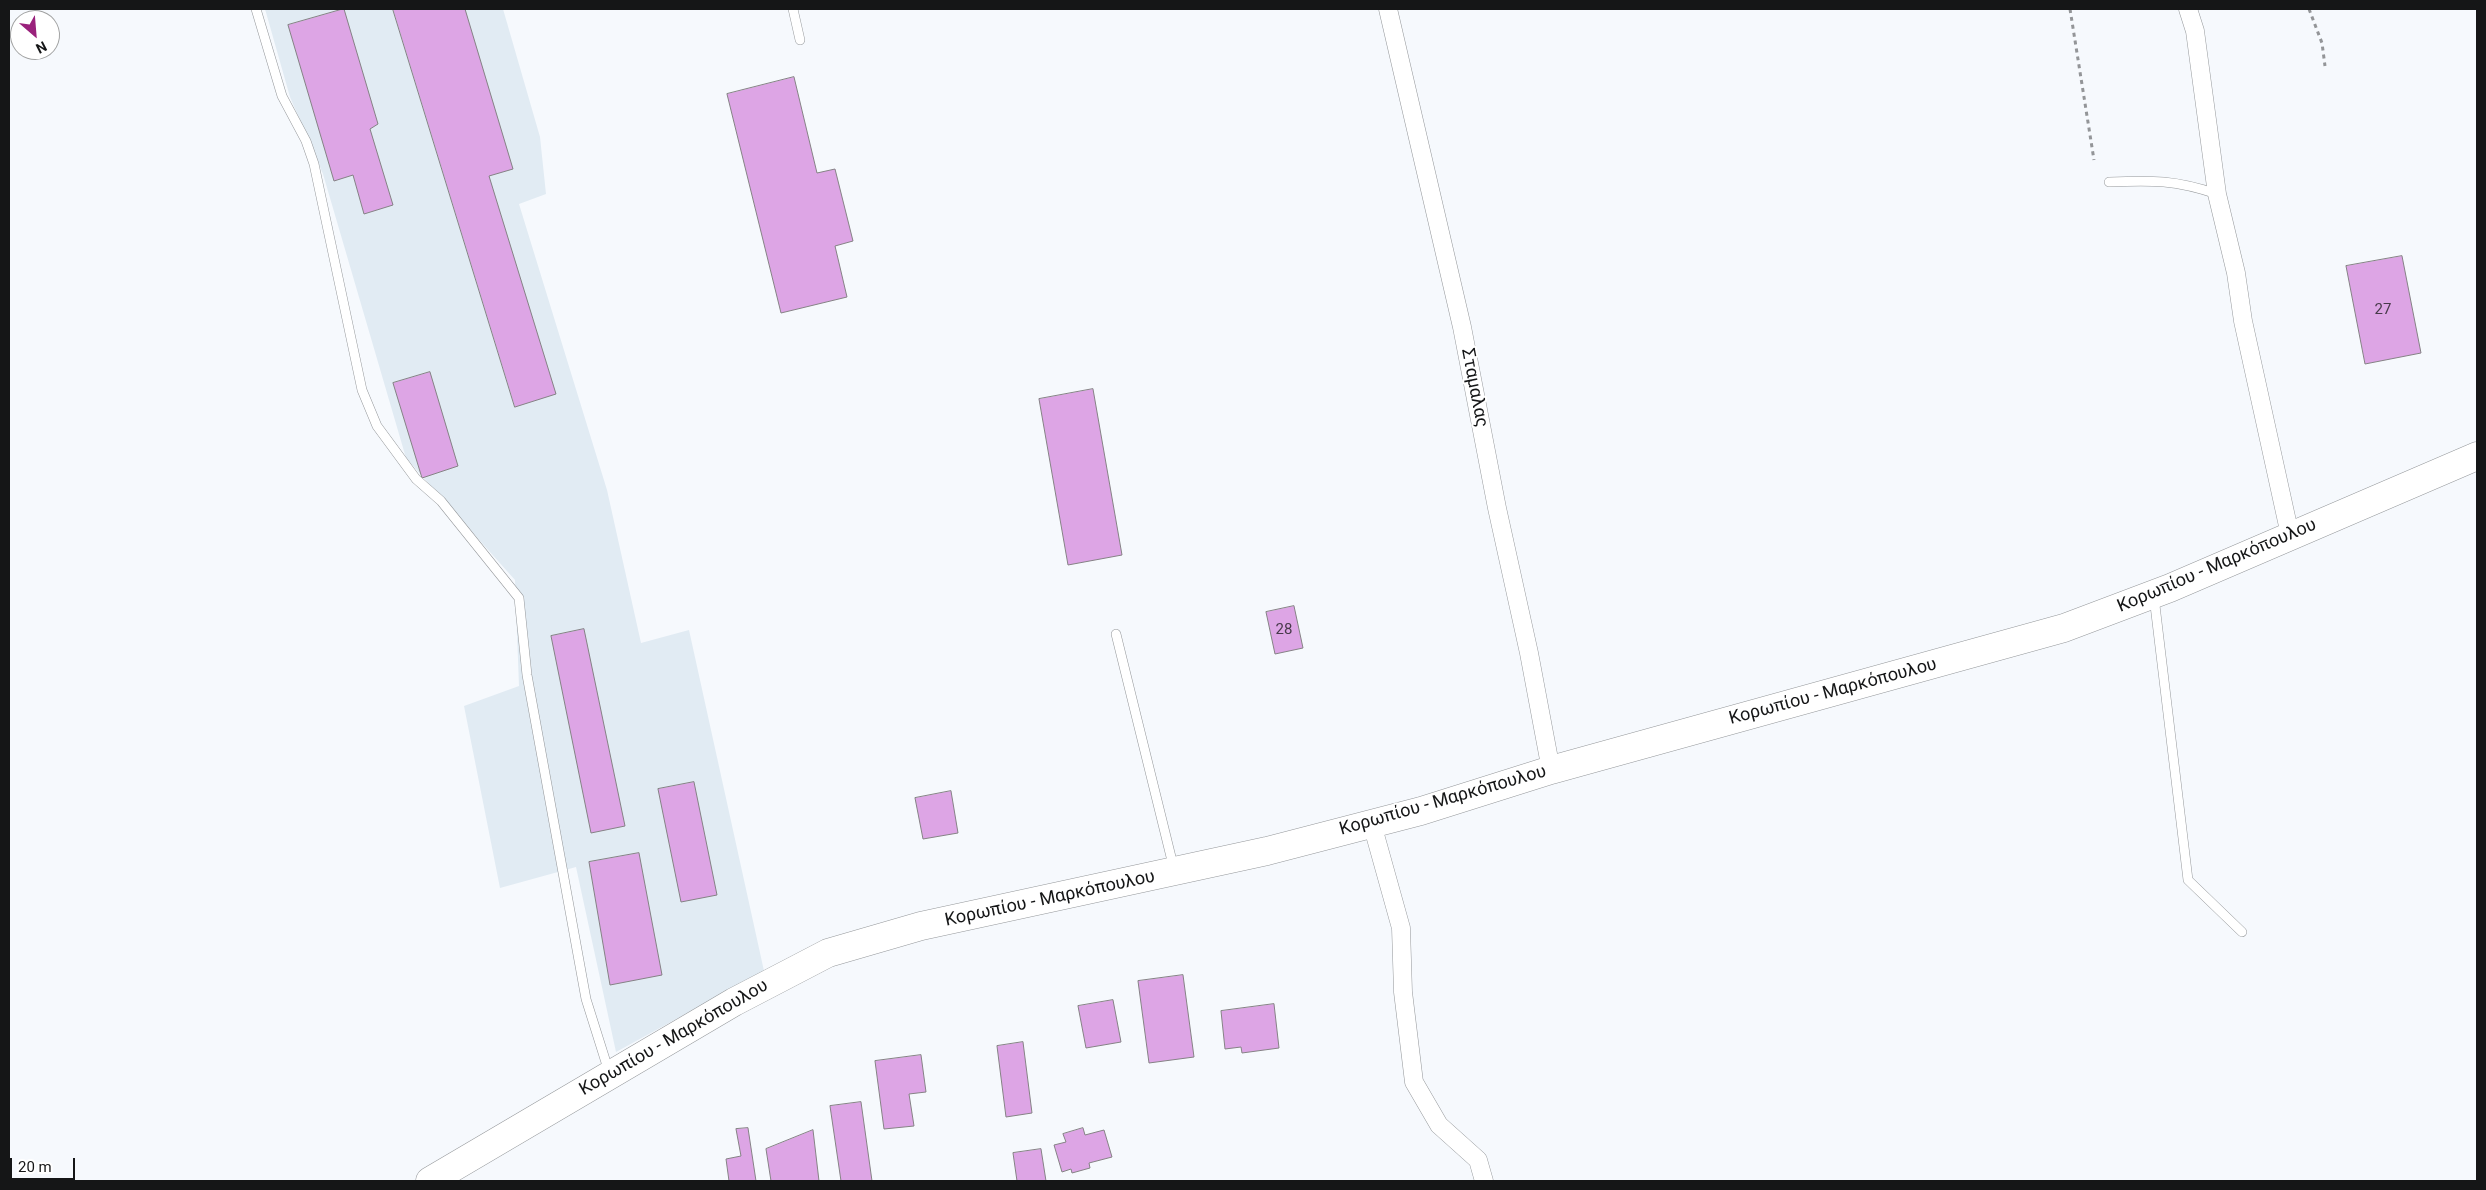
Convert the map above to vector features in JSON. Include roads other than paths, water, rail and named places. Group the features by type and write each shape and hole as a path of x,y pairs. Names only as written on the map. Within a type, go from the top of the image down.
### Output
{"main road":[{"name":"Κορωπίου - Μαρκόπουλου","path":"430,1181 734,1002 828,953 921,926 1174,872 1372,824 1421,811 1551,770 2064,628 2153,594 2477,456"}],"street":[{"name":"Σταμαλας","path":"1388,9 1462,326 1496,508 1529,653 1551,770"},
{"path":"2188,9 2195,31 2217,194 2236,273 2244,321 2290,535"},
{"path":"1372,824 1401,928 1403,992 1414,1082 1439,1125 1478,1160 1484,1181"}],"lane":[{"path":"256,9 282,96 306,141 314,164 362,390 377,426 416,478 442,502 519,598 527,675 586,999 610,1075"},
{"path":"794,9 800,40"},
{"path":"2109,182 2157,180 2187,184 2217,194"},
{"path":"2153,594 2188,880 2242,932"},
{"path":"1116,634 1174,872"}]}
